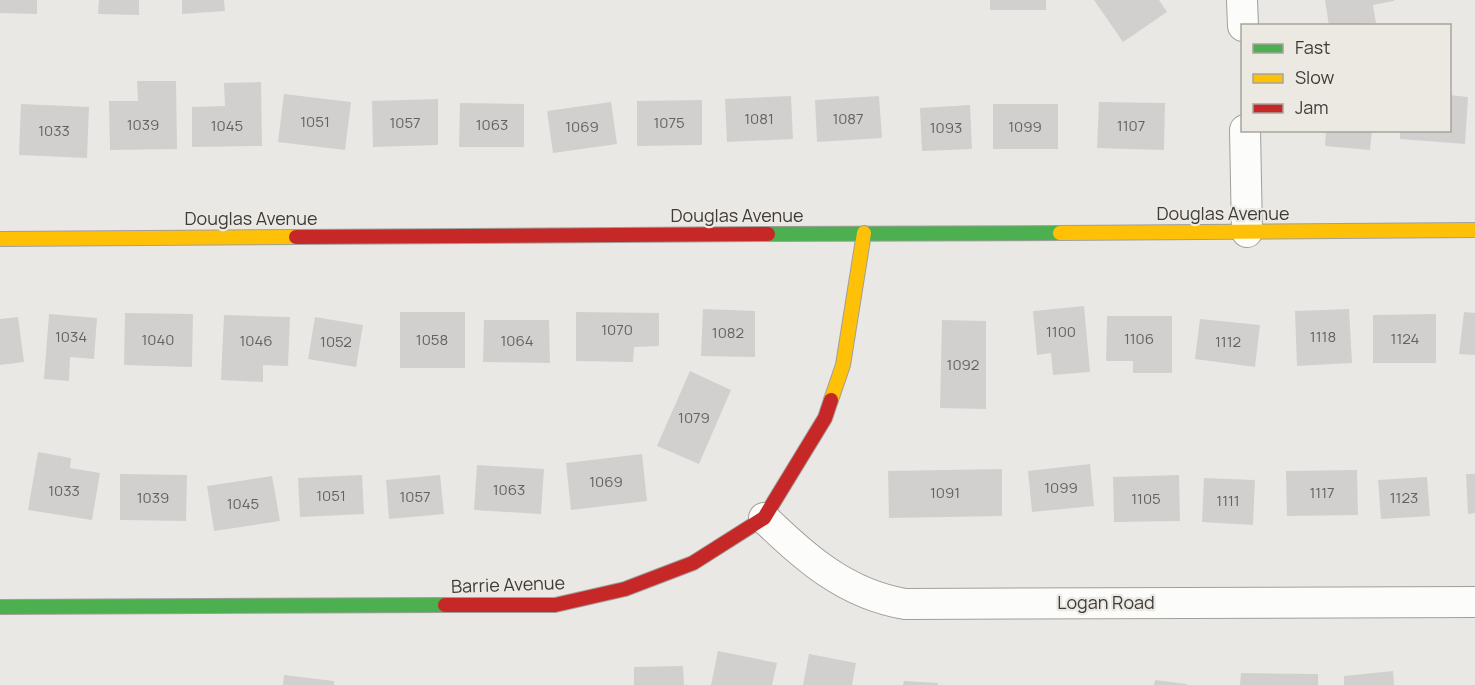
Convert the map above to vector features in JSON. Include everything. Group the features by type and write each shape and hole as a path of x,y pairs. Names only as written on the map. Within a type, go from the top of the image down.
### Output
{"street":[{"path":"1242,0 1243,24"},
{"path":"1245,132 1247,232"},
{"name":"Douglas Avenue","path":"0,238 1475,230"},
{"name":"Barrie Avenue","path":"0,607 555,604 625,589 693,563 764,518 825,418 843,365 864,234"},
{"name":"Logan Road","path":"764,518 798,551 836,579 882,600 905,604 1475,602"}],"building":[{"path":"0,0 37,0 37,14 0,13"},
{"path":"99,0 139,0 139,15 98,14"},
{"path":"182,0 224,0 225,11 182,14"},
{"path":"990,0 1046,0 1046,10 990,10"},
{"path":"1094,0 1159,0 1167,12 1123,42"},
{"path":"1325,0 1394,0 1373,5 1376,23 1329,24"},
{"path":"137,81 176,81 177,149 110,150 109,101 138,101"},
{"path":"261,82 262,146 192,147 192,107 225,106 224,83"},
{"path":"284,94 351,102 345,150 278,142"},
{"path":"1451,95 1468,97 1465,144 1400,139 1400,132 1451,132"},
{"path":"791,96 793,139 727,142 725,99"},
{"path":"879,96 882,138 817,142 815,100"},
{"path":"438,99 438,145 373,147 372,101"},
{"path":"702,100 702,145 637,146 637,101"},
{"path":"611,102 617,144 553,153 547,111"},
{"path":"1099,102 1165,103 1164,150 1097,148"},
{"path":"460,103 524,104 524,147 459,147"},
{"path":"21,104 89,107 87,158 19,155"},
{"path":"993,104 1058,104 1058,149 993,149"},
{"path":"970,105 972,149 922,151 920,108"},
{"path":"1326,132 1372,132 1370,150 1325,146"},
{"path":"1084,306 1090,372 1053,375 1051,353 1037,355 1033,311"},
{"path":"703,309 755,311 755,357 701,356"},
{"path":"1349,309 1352,363 1297,366 1295,311"},
{"path":"400,312 465,312 465,368 400,368"},
{"path":"576,312 659,313 659,346 634,347 633,362 576,361"},
{"path":"1464,312 1475,313 1475,355 1459,354"},
{"path":"125,313 193,314 192,367 124,365"},
{"path":"49,314 97,318 94,359 70,357 69,381 44,379"},
{"path":"1436,314 1436,363 1373,363 1373,315"},
{"path":"224,315 290,317 288,366 263,365 263,382 221,380"},
{"path":"1107,316 1172,316 1172,373 1133,373 1133,361 1106,361"},
{"path":"18,317 24,362 0,365 0,319"},
{"path":"315,317 363,325 356,367 308,359"},
{"path":"1200,319 1260,325 1255,367 1195,359"},
{"path":"484,320 549,320 550,363 483,362"},
{"path":"942,320 986,321 986,409 940,408"},
{"path":"690,371 731,390 699,464 657,446"},
{"path":"38,452 71,458 70,468 100,473 92,520 28,510"},
{"path":"642,454 647,501 571,510 566,463"},
{"path":"1090,464 1094,506 1032,512 1028,471"},
{"path":"477,465 544,469 541,514 474,510"},
{"path":"1002,469 1002,516 889,518 888,471"},
{"path":"1357,470 1358,515 1287,516 1286,471"},
{"path":"120,474 187,475 186,521 120,520"},
{"path":"1466,474 1475,474 1475,513 1468,514"},
{"path":"362,475 364,514 300,517 298,478"},
{"path":"440,475 444,514 389,519 386,480"},
{"path":"1179,475 1180,521 1114,522 1113,477"},
{"path":"272,476 280,521 214,531 207,486"},
{"path":"1427,477 1430,516 1381,519 1378,480"},
{"path":"1204,478 1255,480 1253,525 1202,522"},
{"path":"718,651 777,663 772,685 711,685"},
{"path":"809,654 856,663 852,685 803,685"},
{"path":"683,666 684,685 634,685 634,667"},
{"path":"1393,671 1394,685 1344,685 1344,676"},
{"path":"1241,673 1318,674 1318,685 1240,685"},
{"path":"284,675 334,681 334,685 283,685"},
{"path":"1155,680 1187,684 1187,685 1154,685"},
{"path":"904,681 938,683 938,685 903,685"}],"traffic: fast":[{"path":"768,234 1060,233"},
{"path":"0,607 445,605"}],"traffic: slow":[{"path":"1060,233 1475,230"},
{"path":"831,400 843,365 864,233"},
{"path":"0,239 296,237"}],"traffic: jam":[{"path":"296,237 768,234"},
{"path":"445,605 555,605 625,589 693,563 764,518 825,418 831,400"}]}
